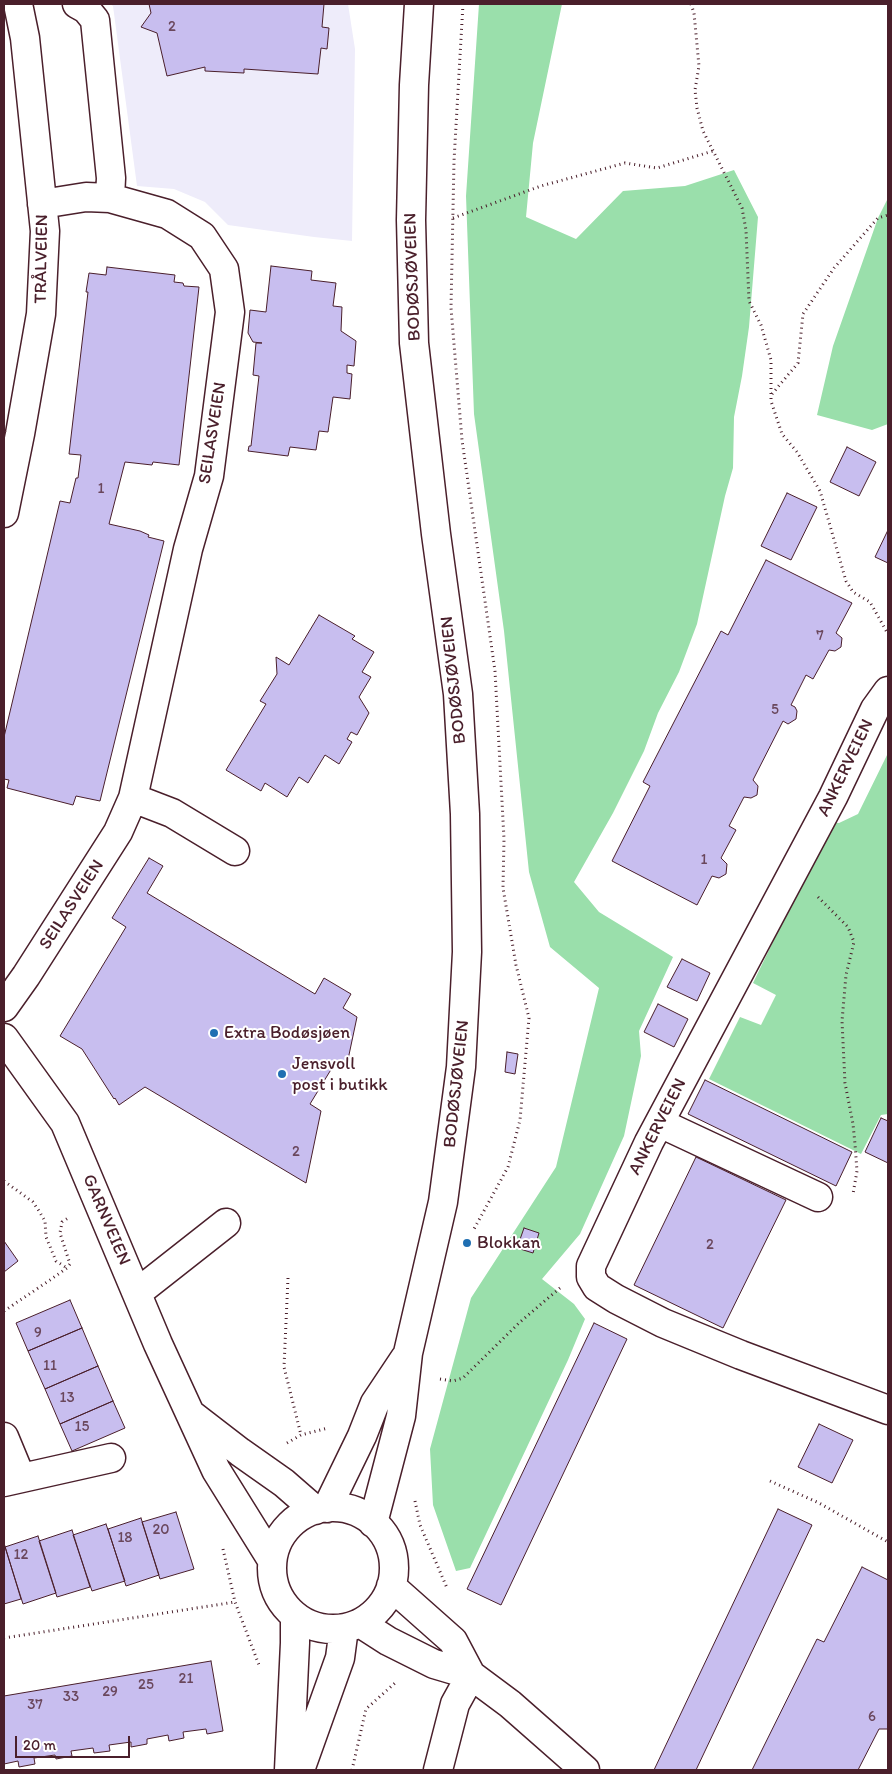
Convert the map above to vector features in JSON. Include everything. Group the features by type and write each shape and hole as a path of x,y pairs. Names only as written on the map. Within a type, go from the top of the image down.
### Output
{"street":[{"name":"TRÅLVEIEN","path":"4,513 41,314 45,231 25,38 18,4"},
{"path":"77,4 86,9 95,20 111,178 110,198"},
{"name":"BODØSJØVEIEN","path":"373,1522 401,1416 408,1353 443,1202 461,1067 467,952 465,814 458,694 436,534 414,343 410,220 414,85 419,4"},
{"name":"SEILASVEIEN","path":"4,1007 118,832 132,798 188,549 209,476 230,312 224,269 202,236 167,214 110,198 86,197 42,204"},
{"name":"ANKERVEIEN","path":"591,1277 591,1266 660,1123 833,797 875,710 888,691"},
{"path":"132,798 172,813 235,851"},
{"name":"GARNVEIEN","path":"4,1038 65,1123 137,1293 216,1470 272,1560"},
{"path":"660,1123 818,1197"},
{"path":"137,1293 226,1223"},
{"path":"591,1277 596,1287 663,1323 741,1355 888,1410"},
{"name":"BODØSJØVEIEN","path":"321,1509 362,1436 375,1403 408,1353"},
{"name":"GARNVEIEN","path":"189,1412 240,1452 321,1509"},
{"path":"4,1437 12,1480 111,1458"},
{"path":"344,1508 360,1514 373,1522 384,1536 391,1551 393,1569 391,1586 384,1601 374,1613 352,1625 327,1629 310,1625 295,1616 281,1601 273,1581 272,1560 277,1543 286,1528 299,1517 321,1509 344,1508"},
{"path":"391,1586 453,1641 471,1675"},
{"path":"288,1770 295,1616"},
{"path":"352,1625 388,1640 434,1664 471,1675 510,1704 580,1769"},
{"path":"300,1770 352,1625"},
{"path":"438,1770 455,1704 471,1675"}],"path":[{"path":"691,4 694,13 699,66 695,90 697,108 703,131 742,208 746,230 749,301 761,325 771,360 771,401 782,434 797,452 820,490 846,581 853,592 870,602 888,634"},
{"path":"453,218 541,186 625,163 657,168 714,151"},
{"path":"771,395 798,363 803,314 834,268 878,218 888,214"},
{"path":"793,871 848,927 854,942 846,976 842,1021 845,1083 853,1124 857,1171 853,1196"},
{"path":"4,1182 33,1202 45,1221 46,1237 56,1261 67,1268"},
{"path":"4,1311 67,1268 70,1264 60,1233 62,1222 69,1218"},
{"path":"436,1378 453,1381 463,1378 520,1322 558,1289 591,1277"},
{"path":"288,1278 284,1367 301,1435"},
{"path":"280,1447 301,1435 325,1428 333,1429"},
{"path":"770,1481 819,1503 888,1542"},
{"path":"222,1547 235,1602 261,1671"},
{"path":"4,1638 235,1602"},
{"path":"352,1770 366,1709 396,1682"}],"shaded area":[{"path":"110,4 348,4 355,49 352,241 228,225 205,202 174,189 137,186 113,6"}],"green space":[{"path":"479,4 562,4 533,143 526,217 576,239 623,191 685,186 734,170 758,217 749,327 734,417 733,468 697,624 679,672 658,713 644,751 613,813 574,882 599,912 673,957 639,1031 641,1056 624,1136 580,1234 542,1279 574,1304 585,1319 568,1360 470,1568 456,1571 433,1505 430,1449 471,1298 556,1167 599,988 550,947 529,872 504,631 474,414 466,196"},
{"path":"888,198 888,424 872,430 817,415 833,346 878,218"},
{"path":"888,753 888,1114 881,1115 861,1154 709,1079 740,1017 761,1025 776,995 753,983 831,822 839,823 858,814"}],"building":[{"path":"149,4 324,4 322,27 329,28 327,49 321,48 318,74 244,69 244,73 205,71 205,67 167,76 157,33 141,27 151,13"},
{"path":"271,266 312,271 311,280 336,283 333,306 342,307 341,331 356,341 354,366 347,365 347,373 352,374 350,399 333,397 328,432 319,431 316,450 290,447 288,456 248,451 249,446 251,446 259,376 253,375 256,343 262,343 253,342 248,333 250,310 266,312"},
{"path":"107,267 175,275 174,282 183,283 184,286 199,287 179,465 153,462 152,465 125,462 109,524 140,531 149,535 148,537 164,541 100,801 76,796 73,805 7,788 9,780 4,779 4,737 60,501 70,503 76,478 78,478 81,455 69,454 88,292 86,292 89,273 106,275"},
{"path":"847,447 876,462 859,496 830,482"},
{"path":"787,493 817,507 791,560 761,546"},
{"path":"888,530 888,563 875,557"},
{"path":"766,560 852,603 836,633 842,638 841,647 835,651 829,650 813,679 806,675 791,705 797,711 796,719 788,724 783,721 753,780 758,786 757,795 751,798 744,797 729,826 736,830 721,858 727,864 726,874 719,878 712,876 697,905 612,861 650,786 643,782 721,631 728,635"},
{"path":"319,615 355,636 352,639 374,652 362,672 371,677 359,697 369,713 357,735 351,732 347,739 352,742 339,764 325,755 308,783 299,777 287,797 265,783 261,791 226,770 266,704 260,701 277,674 276,657 289,665"},
{"path":"149,858 163,866 147,893 315,994 324,978 351,994 343,1008 357,1017 346,1069 335,1063 310,1104 321,1111 306,1183 145,1087 119,1105 82,1049 60,1036 126,927 112,918"},
{"path":"682,959 710,973 697,1001 667,987"},
{"path":"658,1004 688,1019 674,1047 644,1032"},
{"path":"507,1052 518,1054 515,1074 505,1072"},
{"path":"705,1080 852,1152 836,1186 688,1114"},
{"path":"881,1118 888,1121 888,1163 865,1152"},
{"path":"696,1157 786,1200 723,1328 634,1285"},
{"path":"524,1228 539,1233 533,1253 517,1248"},
{"path":"4,1241 18,1261 4,1272"},
{"path":"70,1300 82,1328 28,1351 16,1323"},
{"path":"594,1323 627,1339 501,1605 467,1589"},
{"path":"82,1328 98,1366 45,1389 28,1351"},
{"path":"98,1366 113,1401 60,1424 45,1389"},
{"path":"113,1401 125,1428 72,1451 60,1424"},
{"path":"819,1424 853,1440 832,1483 798,1467"},
{"path":"778,1509 812,1525 696,1770 654,1770"},
{"path":"176,1512 194,1569 160,1579 142,1522"},
{"path":"141,1518 159,1575 126,1586 108,1529"},
{"path":"106,1524 125,1581 92,1591 73,1535"},
{"path":"72,1530 90,1587 57,1597 39,1541"},
{"path":"38,1536 56,1593 23,1604 5,1547"},
{"path":"4,1543 21,1599 4,1604"},
{"path":"862,1567 888,1580 888,1729 879,1729 858,1770 752,1770 817,1639 824,1642"},
{"path":"211,1661 223,1731 207,1734 206,1729 183,1732 184,1738 169,1741 168,1735 147,1739 147,1744 131,1747 131,1742 109,1745 110,1751 94,1753 93,1748 71,1751 72,1756 56,1759 55,1755 34,1758 35,1764 19,1767 18,1761 4,1764 4,1696"}],"place":[{"name":"Extra Bodøsjøen","path":"214,1033"},
{"name":"Jensvoll post i butikk","path":"282,1074"},
{"name":"Blokkan","path":"467,1243"}]}
